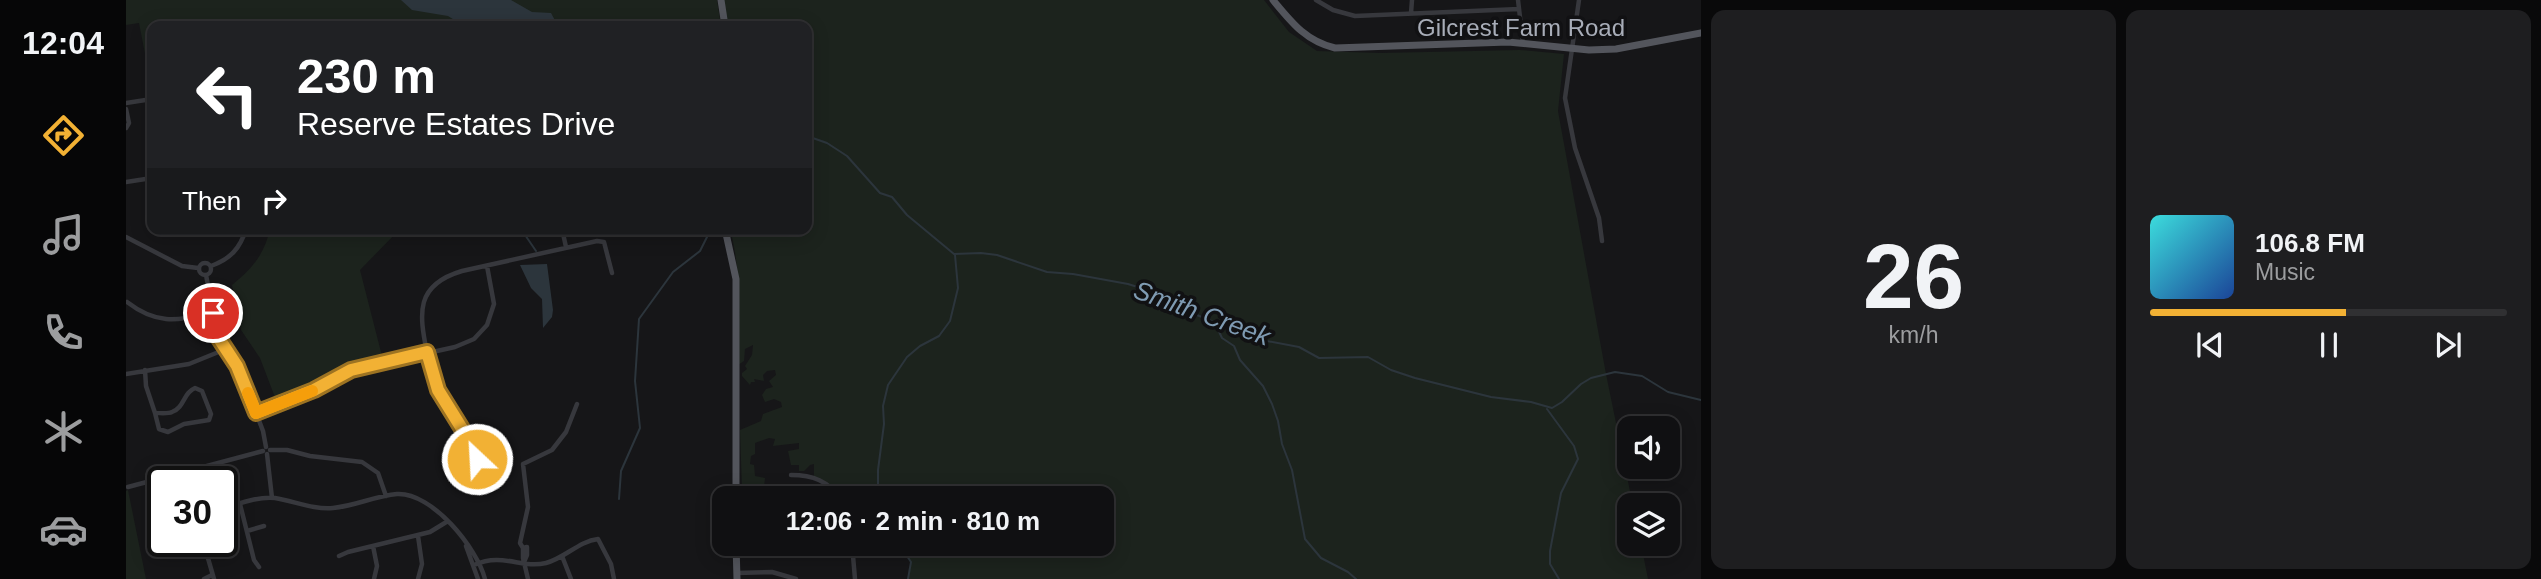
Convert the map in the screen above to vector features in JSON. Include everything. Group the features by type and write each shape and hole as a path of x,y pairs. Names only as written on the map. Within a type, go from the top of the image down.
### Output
{"main road":[{"path":"721,0 724,21"},
{"name":"Gilcrest Farm Road","path":"1273,0 1299,31 1318,43 1335,48 1523,43 1616,49 1701,33"},
{"path":"726,235 736,279 736,486"},
{"path":"736,556 737,576"}],"street":[{"path":"1316,0 1329,9 1349,15 1520,9"},
{"path":"1411,13 1412,0"},
{"path":"1518,0 1523,43"},
{"path":"1579,0 1565,98 1575,148 1599,218 1602,241"},
{"path":"126,103 147,100"},
{"path":"126,109 129,123 126,128"},
{"path":"126,182 147,179"},
{"path":"198,268 204,262 211,266 225,261 235,252 244,235"},
{"path":"563,235 566,247"},
{"path":"126,237 182,266 198,268"},
{"path":"481,472 469,440 438,390 427,352 421,318 422,303 429,290 449,274 597,241 604,242 612,273"},
{"path":"256,413 314,390 351,370 465,344 474,339 487,325 494,304 487,265"},
{"path":"206,275 211,272 211,266"},
{"path":"198,268 200,273 206,275"},
{"path":"206,275 218,337 237,366 256,413 266,450 272,498"},
{"path":"127,302 151,317 173,321 213,313"},
{"path":"126,374 189,364 226,349"},
{"path":"145,370 145,386 157,425 163,432 184,424 209,420 211,414 202,391 195,388 188,390 176,410 170,413 155,413"},
{"path":"528,579 524,562 528,549 523,548 520,543 528,507 523,464 552,450 566,432 578,404"},
{"path":"204,466 266,450 287,450 310,456 362,462 378,473 386,496"},
{"path":"791,475 818,479 829,486"},
{"path":"128,486 147,481"},
{"path":"259,567 254,560 240,504 272,498 332,509 398,494 415,497 436,509 466,545 485,579"},
{"path":"339,556 348,551 418,536 437,529 448,521"},
{"path":"247,531 264,526"},
{"path":"418,536 422,564 418,579"},
{"path":"477,564 496,559 542,564 598,538 611,564 614,579"},
{"path":"373,546 377,566 374,579"},
{"path":"562,556 571,579"},
{"path":"853,556 855,579"},
{"path":"204,579 213,577 207,557"},
{"path":"477,564 478,579"},
{"path":"737,576 772,572 796,579"}],"shaded area":[{"path":"126,0 717,0 720,21 147,21 147,64 139,23 126,25"},
{"path":"401,0 511,0 532,12 551,13 555,21 456,21 448,16 412,10"},
{"path":"723,0 1264,0 1289,32 1317,51 1380,53 1520,50 1564,54 1558,111 1617,428 1617,479 1627,479 1630,493 1617,493 1617,556 1643,556 1648,579 908,579 911,562 907,556 1114,556 1114,486 827,486 814,478 814,464 804,471 799,471 799,465 791,465 788,451 799,449 799,443 773,446 775,439 769,438 755,443 755,454 751,456 750,464 754,465 755,476 765,478 764,486 742,486 740,430 761,421 763,414 782,407 781,402 774,399 765,402 762,395 766,389 773,387 769,381 776,375 775,370 767,371 763,375 764,381 754,379 755,382 750,385 742,376 752,355 753,345 745,349 744,361 738,365 738,279 731,235 812,235 812,21 725,21"},
{"path":"268,235 394,235 360,270 382,356 352,363 308,388 276,400 260,358 241,330 232,285 256,261"},
{"path":"547,264 553,310 552,317 543,328 542,299 531,288 520,265"},
{"path":"128,490 146,579 126,579"}],"waterway":[{"name":"Smith Creek","path":"812,138 827,143 847,156 880,193 892,197 907,215 954,254 997,255 1047,272 1128,284 1176,299 1192,313 1231,329 1267,341 1299,347 1319,358 1368,357 1391,370 1415,378 1491,397 1531,402 1552,408 1591,378 1615,372 1642,376 1668,392 1701,400"},
{"path":"525,235 536,251"},
{"path":"619,499 621,471 640,428 635,381 639,319 673,272 700,251 708,235"},
{"path":"878,486 884,424 883,406 888,385 907,357 939,336 950,321 958,288 955,255"},
{"path":"1215,323 1222,338 1234,346 1240,360 1263,386 1272,404 1292,470 1305,539 1321,558 1356,579"},
{"path":"1547,409 1574,446 1578,459 1561,493 1550,551 1550,564 1559,579"},
{"path":"907,556 911,562 908,579"}],"slow traffic":[{"path":"248,393 256,413 312,391"}],"route":[{"path":"213,313 218,337 237,366 256,413 303,396 351,370 427,352 432,377 438,390 469,440 477,459"}]}
